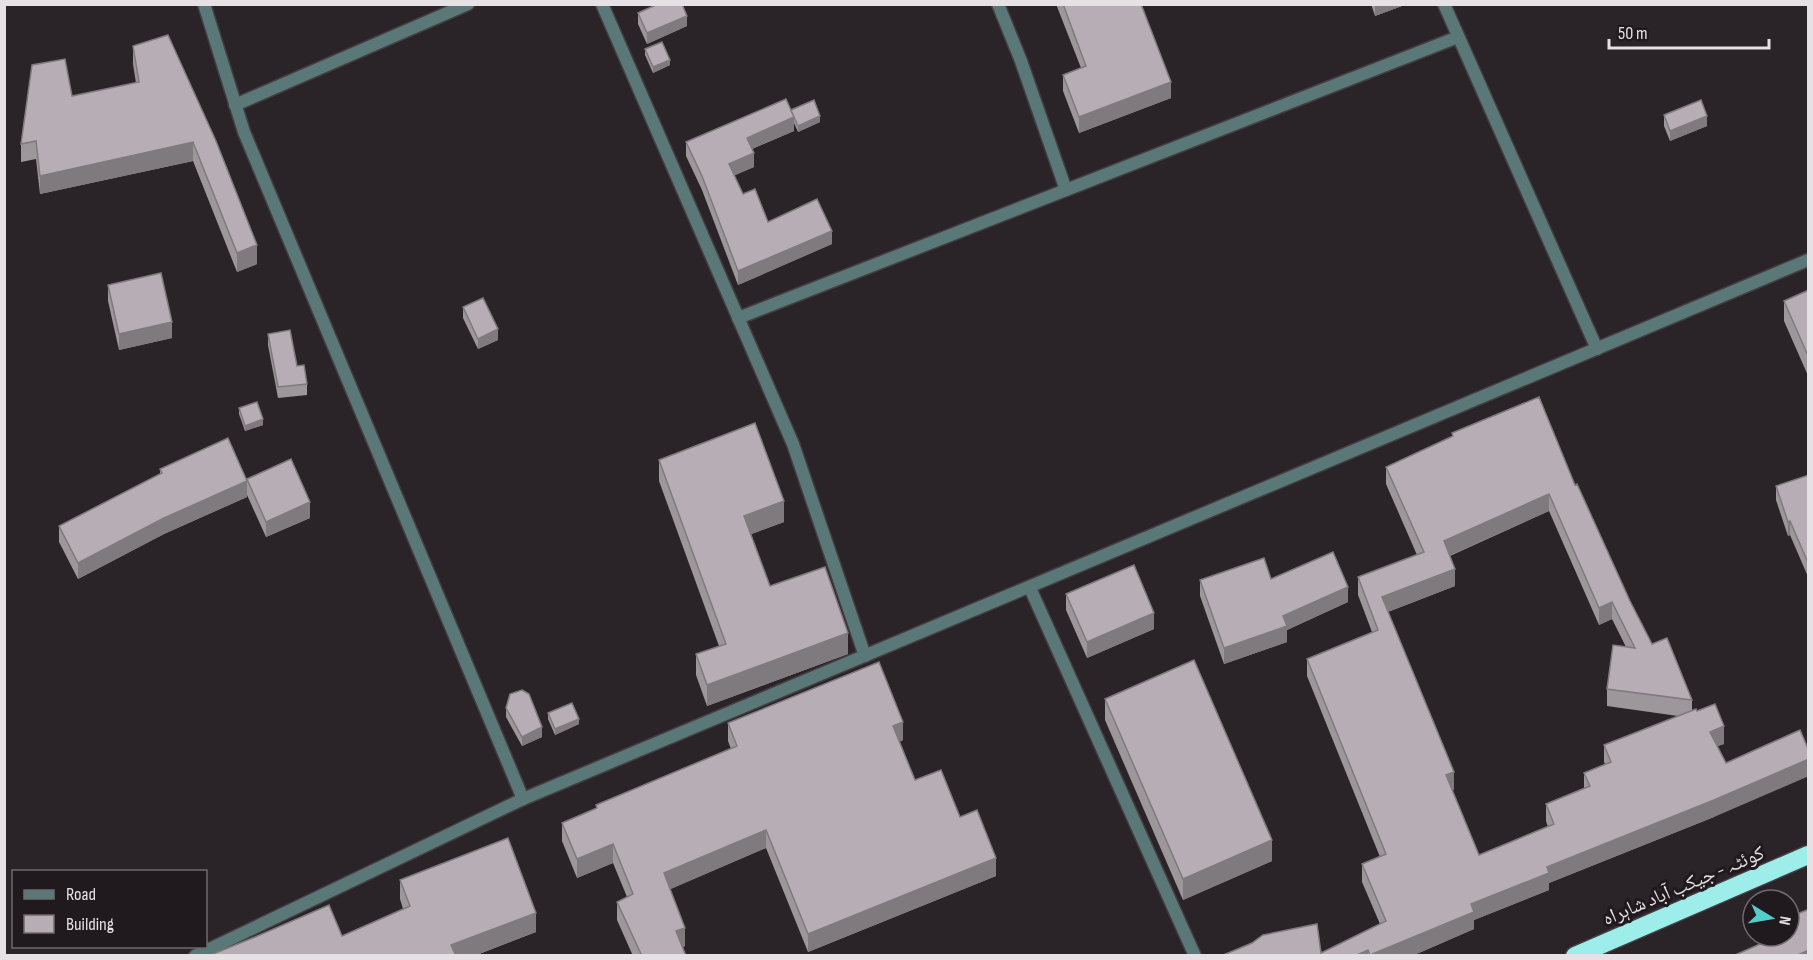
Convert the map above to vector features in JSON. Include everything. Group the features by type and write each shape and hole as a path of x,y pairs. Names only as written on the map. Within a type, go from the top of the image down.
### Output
{"highway":[{"name":"کوئٹہ - جیکب آباد شاہراہ","path":"1575,956 1809,855"}],"street":[{"path":"204,4 248,143 522,799"},
{"path":"235,105 468,4"},
{"path":"602,4 793,444 865,656"},
{"path":"998,4 1021,61 1066,190"},
{"path":"1444,4 1597,349"},
{"path":"738,318 1458,37"},
{"path":"195,956 522,799 1809,260"},
{"path":"1030,588 1195,956"}],"building":[{"path":"658,4 682,4 687,16 647,33 638,13"},
{"path":"1063,4 1141,4 1171,82 1079,117 1063,75 1086,66"},
{"path":"168,35 216,141 257,245 237,253 193,142 40,176 36,141 21,144 32,65 65,59 72,96 139,82 133,46"},
{"path":"662,42 670,60 653,67 645,49"},
{"path":"786,99 794,117 747,138 754,153 729,164 743,194 755,189 768,222 817,199 832,231 738,271 702,176 686,142"},
{"path":"814,100 820,116 798,126 791,110"},
{"path":"1701,100 1707,116 1670,131 1664,115"},
{"path":"161,273 172,322 119,334 108,285"},
{"path":"1809,290 1809,358 1784,301"},
{"path":"483,298 498,329 478,339 463,307"},
{"path":"290,330 297,366 304,365 307,384 278,387 268,334"},
{"path":"1539,397 1575,485 1577,484 1630,601 1652,644 1667,638 1692,700 1607,689 1613,645 1635,648 1612,602 1599,608 1549,494 1444,541 1455,569 1382,597 1454,772 1446,775 1479,855 1554,824 1546,804 1590,786 1584,773 1611,762 1604,745 1696,709 1697,711 1715,704 1724,726 1710,732 1726,763 1800,730 1809,751 1809,759 1547,867 1549,873 1471,904 1474,912 1370,955 1368,950 1355,956 1221,956 1252,943 1263,935 1317,924 1321,953 1386,921 1362,864 1386,854 1307,659 1378,630 1358,577 1424,552 1386,467 1453,436 1452,433"},
{"path":"257,402 263,419 245,426 239,408"},
{"path":"755,423 784,501 744,516 770,586 825,567 848,633 707,685 696,654 726,644 659,460"},
{"path":"228,438 247,481 164,518 78,563 59,526 162,473 160,469"},
{"path":"291,459 310,502 266,522 247,479"},
{"path":"1809,475 1809,565 1790,521 1788,522 1776,486"},
{"path":"1333,552 1348,587 1283,616 1287,626 1224,648 1200,580 1264,558 1271,579"},
{"path":"1134,565 1154,613 1087,642 1066,594"},
{"path":"1194,660 1272,840 1183,879 1105,699"},
{"path":"879,662 903,722 893,726 915,780 941,770 960,817 977,810 996,858 808,934 766,830 664,873 685,928 676,931 686,956 642,956 617,902 633,894 613,844 577,859 562,823 597,808 596,805 737,746 728,723"},
{"path":"522,690 529,694 542,727 522,737 506,708 510,694"},
{"path":"572,703 579,719 555,729 548,713"},
{"path":"508,838 536,913 451,945 456,956 208,956 329,905 342,936 410,906 400,880"},
{"path":"1807,910 1809,915 1809,950 1796,956 1733,956 1751,948 1801,948 1801,912"}]}
